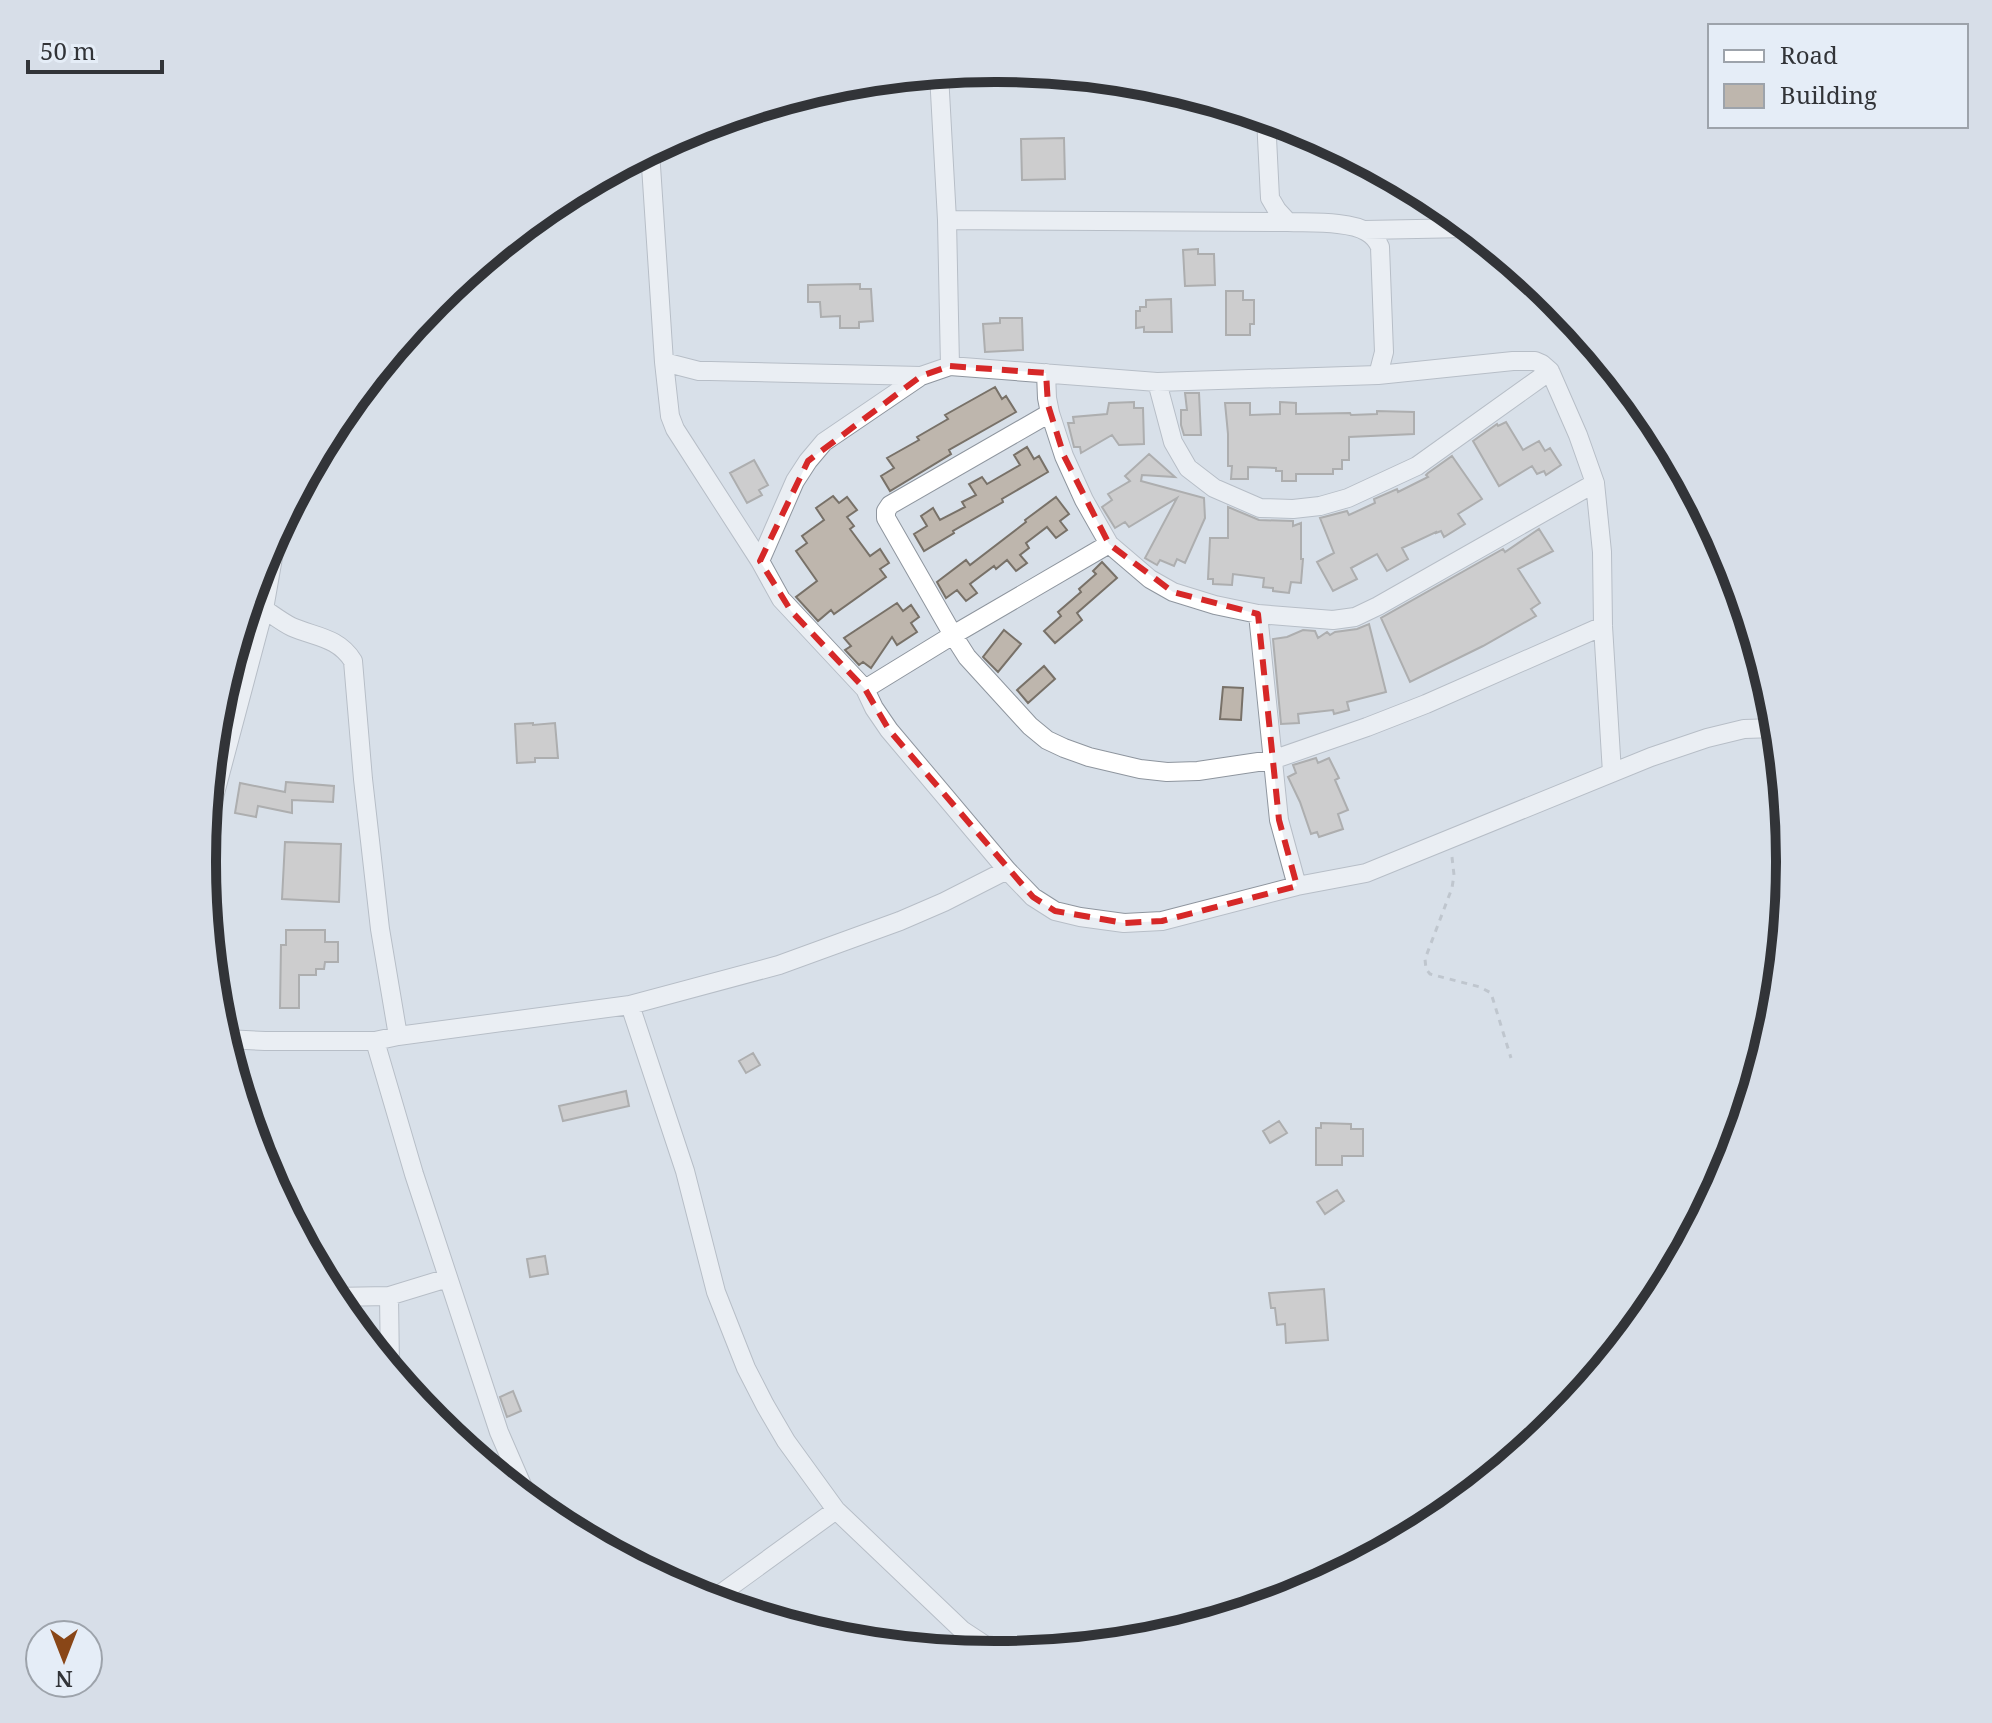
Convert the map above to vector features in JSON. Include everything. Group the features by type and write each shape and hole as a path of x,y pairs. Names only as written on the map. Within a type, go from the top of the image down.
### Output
{"street":[{"path":"940,85 947,220 950,366"},
{"path":"1267,131 1270,198 1288,222"},
{"path":"651,162 664,362 670,416 675,429 781,599 865,689 889,730 1007,870 1033,897 1055,911 1124,923 1162,921 1297,886 1366,873 1651,757 1707,738 1744,729 1764,728"},
{"path":"947,220 1288,222 1364,230 1450,228"},
{"path":"1364,230 1377,240 1380,247 1384,352 1378,375"},
{"path":"760,561 795,481 824,442 921,376 950,366 1157,382 1378,375 1535,361 1550,371 1595,483 1602,552 1612,773"},
{"path":"664,362 699,371 921,376"},
{"path":"1157,382 1173,442 1188,468 1214,488 1260,508 1293,509 1348,498 1417,466 1550,371"},
{"path":"1046,373 1050,413 1074,478 1109,544 1150,579 1173,592 1258,614 1333,620 1355,617 1595,483"},
{"path":"1050,413 890,505 886,518 967,657 1030,726 1047,740 1064,748 1140,769 1167,772 1198,771 1272,760 1426,704 1603,626"},
{"path":"865,689 1109,544"},
{"path":"223,765 269,583"},
{"path":"264,609 290,626 332,640 353,661 378,914 398,1036"},
{"path":"1258,614 1279,820 1297,886"},
{"path":"237,1040 375,1041 630,1005 779,965 855,939 944,902 1007,870"},
{"path":"630,1005 685,1171 716,1292 746,1368 786,1441 836,1510 962,1630 978,1640"},
{"path":"375,1041 414,1174 515,1475"},
{"path":"349,1297 389,1296 448,1278"},
{"path":"389,1296 390,1350"},
{"path":"723,1592 836,1510"}],"path":[{"path":"1447,841 1453,860 1452,888 1425,965 1430,974 1480,987 1491,993 1511,1058"}],"highlighted area":[{"path":"950,366 1046,373 1048,405 1064,456 1109,544 1173,592 1258,614 1279,820 1297,886 1162,921 1124,923 1055,911 1033,897 889,730 865,689 791,611 760,561 808,461 921,376"}],"building":[{"path":"1064,138 1065,179 1022,180 1021,139"},
{"path":"1198,249 1198,254 1214,254 1215,285 1185,286 1183,250"},
{"path":"860,284 860,289 871,289 873,321 859,322 859,328 840,328 840,316 821,317 820,302 808,302 808,285"},
{"path":"1226,291 1243,291 1243,300 1254,300 1254,324 1250,324 1250,335 1226,335"},
{"path":"1171,299 1172,332 1144,332 1144,327 1136,328 1136,311 1146,307 1146,300"},
{"path":"1000,318 1022,318 1023,350 985,352 983,324 1000,323"},
{"path":"995,387 1002,399 1006,396 1016,412 949,450 951,454 890,491 881,476 894,468 887,458 948,419 945,415"},
{"path":"1185,393 1199,393 1201,435 1184,435 1181,410 1187,410"},
{"path":"1134,402 1134,408 1143,408 1144,444 1119,445 1112,435 1081,453 1080,447 1074,447 1068,423 1074,423 1073,417 1107,414 1109,403"},
{"path":"1280,402 1296,403 1296,414 1414,412 1414,434 1349,437 1349,460 1342,460 1342,469 1333,469 1333,474 1296,474 1296,481 1282,481 1282,471 1276,471 1276,468 1248,467 1248,479 1231,479 1225,403 1250,403 1250,415 1280,414"},
{"path":"1506,422 1523,450 1539,441 1545,451 1550,448 1561,465 1546,475 1544,471 1537,474 1532,466 1499,486 1473,441 1497,424"},
{"path":"1027,447 1034,459 1039,456 1048,472 924,551 914,534 927,526 921,516 933,508 940,520 965,507 962,502 976,495 969,484 982,477 987,484 1020,465 1014,455"},
{"path":"1149,454 1175,477 1142,475 1141,481 1204,498 1205,518 1185,563 1177,559 1174,566 1160,560 1157,565 1145,558 1177,498 1129,527 1125,522 1115,528 1102,507 1112,500 1108,494 1130,481 1125,476"},
{"path":"1452,456 1482,499 1458,514 1465,524 1444,537 1441,531 1436,532 1402,548 1408,559 1387,571 1377,554 1351,568 1357,579 1333,591 1317,562 1334,553 1320,518 1347,511 1349,515 1375,503 1374,499 1397,489 1398,492 1428,477 1428,473"},
{"path":"754,460 768,485 759,490 762,495 747,503 730,473"},
{"path":"833,496 839,503 847,497 857,510 847,517 854,526 850,529 870,556 880,549 889,563 880,569 886,577 834,614 831,610 818,621 796,597 817,581 796,551 807,543 802,536 824,520 816,508"},
{"path":"1056,497 1069,514 1060,521 1067,530 1056,538 1047,527 1026,543 1029,548 1020,555 1027,563 1016,571 1007,560 996,569 994,566 970,584 977,593 966,601 957,590 946,598 937,582 966,560 970,565"},
{"path":"1228,507 1259,520 1293,521 1293,526 1301,523 1301,583 1291,582 1289,593 1263,587 1264,578 1233,574 1232,585 1213,584 1213,579 1208,579 1210,538 1228,538"},
{"path":"1539,529 1553,551 1518,569 1540,603 1531,609 1536,616 1410,682 1381,618 1503,549 1505,552"},
{"path":"1102,562 1117,578 1077,613 1082,620 1055,643 1044,631 1061,616 1058,612 1081,592 1079,589 1096,574 1093,571"},
{"path":"897,603 903,611 911,605 919,617 911,623 917,632 897,645 892,637 871,668 863,662 859,665 845,650 851,646 844,638"},
{"path":"1369,624 1386,692 1347,702 1349,710 1334,714 1333,710 1298,714 1299,723 1281,724 1273,639 1303,630 1315,631 1318,638 1327,632 1330,635"},
{"path":"1004,630 1021,644 998,672 983,657"},
{"path":"1044,666 1055,679 1028,703 1017,690"},
{"path":"1223,687 1243,688 1241,720 1220,719"},
{"path":"555,723 558,758 535,758 535,762 517,763 515,724"},
{"path":"1316,758 1318,763 1329,758 1339,778 1335,780 1348,810 1338,814 1343,829 1319,837 1317,832 1311,834 1288,777 1296,773 1293,765"},
{"path":"286,782 334,786 333,802 292,800 292,813 258,806 256,817 235,813 240,783 285,792"},
{"path":"285,842 341,844 339,902 282,899"},
{"path":"286,930 325,930 325,942 338,942 338,962 325,962 324,969 316,969 316,975 299,975 299,1008 280,1008 281,945 286,945"},
{"path":"753,1053 760,1065 746,1073 739,1061"},
{"path":"626,1091 629,1106 563,1121 559,1106"},
{"path":"1279,1121 1287,1133 1270,1143 1263,1131"},
{"path":"1321,1123 1351,1124 1351,1129 1363,1129 1363,1156 1342,1156 1342,1165 1316,1165 1316,1128 1321,1128"},
{"path":"1337,1190 1344,1201 1325,1214 1317,1202"},
{"path":"545,1256 548,1274 530,1277 527,1259"},
{"path":"1324,1289 1328,1340 1286,1343 1285,1324 1277,1325 1269,1293"},
{"path":"513,1391 521,1411 507,1417 500,1397"}]}
